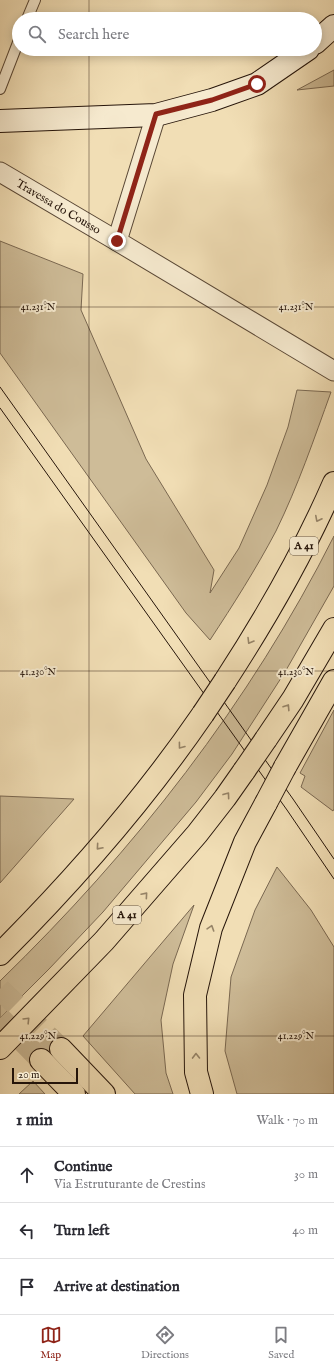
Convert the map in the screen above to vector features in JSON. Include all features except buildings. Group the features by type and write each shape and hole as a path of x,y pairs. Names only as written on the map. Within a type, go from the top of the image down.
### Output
{"highway":[{"name":"A 41","path":"0,954 54,898 136,804 203,714 225,682 270,608 308,538 334,483"},
{"name":"A 41","path":"0,1048 104,941 197,834 244,771 293,699 334,629"},
{"path":"202,1094 196,1072 195,995 211,928 245,842 285,767 334,681"},
{"path":"60,1049 104,1094"},
{"path":"41,1060 74,1094"}],"main road":[{"path":"322,37 334,26"},
{"path":"0,121 156,114 212,100 257,84 298,56"}],"street":[{"path":"117,241 156,114"},
{"name":"Travessa do Cousso","path":"0,172 334,371"}],"lane":[{"path":"30,12 35,0"},
{"path":"0,89 13,56"}],"shaded area":[{"path":"334,70 334,86 297,90"},
{"path":"0,241 83,274 81,310 146,459 214,570 210,593 239,548 267,485 288,427 297,390 331,392 299,480 276,531 244,587 210,640 186,613 0,353"},
{"path":"334,536 334,586 285,672 232,754 196,802 103,912 0,1018 0,981 97,880 186,772 227,716 265,658 301,598"},
{"path":"334,710 333,811 301,787 305,776 300,773"},
{"path":"0,796 74,799 0,883"},
{"path":"277,867 311,910 334,947 334,1094 237,1094 225,1051 231,977 255,910"},
{"path":"194,905 173,964 161,1020 166,1073 173,1094 135,1094 83,1036"},
{"path":"33,1081 45,1094 19,1094"}],"tunnel":[{"path":"0,989 61,1049"},
{"path":"0,1018 41,1060"}],"tram line":[{"path":"0,387 334,859"},
{"path":"0,408 287,810 334,879"}],"route":[{"path":"117,241 156,114 212,100 257,84"}]}
